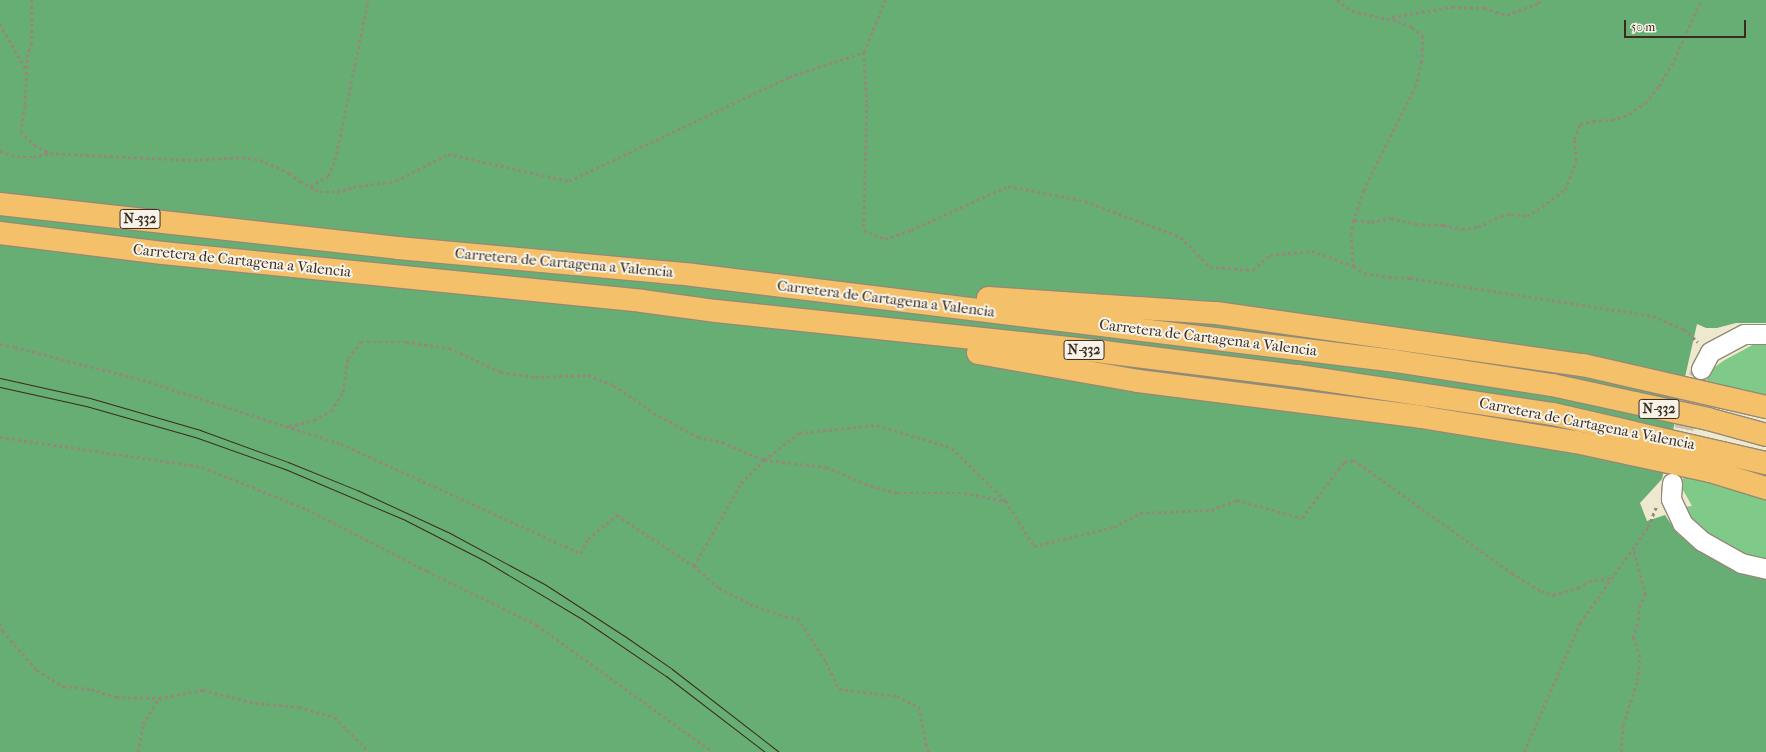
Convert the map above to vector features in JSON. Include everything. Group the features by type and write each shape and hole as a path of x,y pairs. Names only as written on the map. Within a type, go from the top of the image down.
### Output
{"highway":[{"name":"Carretera de Cartagena a Valencia","path":"0,204 398,248 693,275 802,290 1395,361 1552,385 1708,419 1766,435"},
{"name":"Carretera de Cartagena a Valencia","path":"0,233 163,253 642,301 716,311 1104,352 1399,390 1553,414 1766,463"},
{"name":"N-332","path":"802,290 980,298 1216,313 1583,365 1766,407"},
{"path":"716,311 828,333 988,355 1138,381 1421,417 1530,434 1576,442 1710,471 1766,488"}],"street":[{"path":"1701,369 1710,352 1744,334 1766,334"},
{"path":"1672,491 1682,523 1702,541 1741,563 1766,569"}],"path":[{"path":"32,0 32,43 28,54 25,106 21,131 34,145 50,153"},
{"path":"310,186 328,176 335,160 368,0"},
{"path":"885,0 864,52 866,104 864,230 885,239 912,230 1008,186 1085,201 1181,237 1210,267 1253,270 1270,255 1312,252 1354,266 1364,273 1389,277 1410,278 1654,316 1684,329 1710,352"},
{"path":"1337,0 1352,10 1398,21 1412,27 1423,36 1422,61 1416,86 1364,190 1354,220 1351,234 1354,266"},
{"path":"1392,17 1452,7 1484,8 1507,15 1538,3 1541,0"},
{"path":"1354,220 1371,222 1391,218 1416,224 1443,225 1462,229 1478,227 1501,216 1511,214 1527,216 1537,210 1565,190 1576,161 1574,139 1580,124 1593,121 1612,120 1629,114 1644,103 1659,86 1674,60 1701,0"},
{"path":"0,24 27,71"},
{"path":"0,151 17,157 33,157 50,153 194,160 242,157 260,160 289,173 320,192 337,192 352,187 396,181 448,154 569,181 789,77 864,52"},
{"path":"288,427 314,420 330,411 343,392 348,358 361,342 406,342 450,348 501,372 535,377 588,375 614,384 654,413 698,437 722,442 764,460 826,467 872,486 898,493 964,492 1006,501"},
{"path":"0,344 15,346 143,380 341,444 580,553 588,539 617,515 694,566 719,588 750,604 785,617 798,618 826,662 839,689 846,692 898,696 919,706 926,744 929,752"},
{"path":"694,566 741,483 764,460 799,433 877,425 952,448 1006,501 1034,546 1114,527 1140,513 1211,510 1237,500 1302,518 1344,462 1354,460 1512,573 1542,591 1553,595 1578,588 1589,581 1612,578"},
{"path":"0,437 202,467 307,509 427,571 537,625 713,752"},
{"path":"1524,752 1580,623 1648,527 1657,504 1672,491"},
{"path":"1621,752 1623,725 1636,681 1640,657 1633,638 1638,620 1639,606 1646,595 1633,548"},
{"path":"0,623 3,631 37,670 63,686 91,689 116,697 159,698 203,690 255,703 299,707 335,717 369,752"},
{"path":"138,752 143,724 159,698"}],"green space":[{"path":"0,0 1766,0 1766,323 1736,323 1717,328 1706,328 1697,324 1662,479 1640,503 1647,521 1665,515 1677,533 1693,547 1746,572 1766,579 1766,752 0,752"},
{"path":"1756,343 1766,344 1766,397 1703,381 1706,374 1723,361"},
{"path":"1686,475 1766,496 1766,562 1718,544 1687,518 1684,507 1692,506 1679,483"}],"tunnel":[{"path":"1678,457 1689,405 1701,369"}],"tram line":[{"path":"0,378 90,398 200,430 288,462 357,490 448,532 546,585 626,637 672,669 779,752"},
{"path":"0,387 86,406 195,437 285,469 405,520 485,561 582,619 666,676 765,752"}]}
